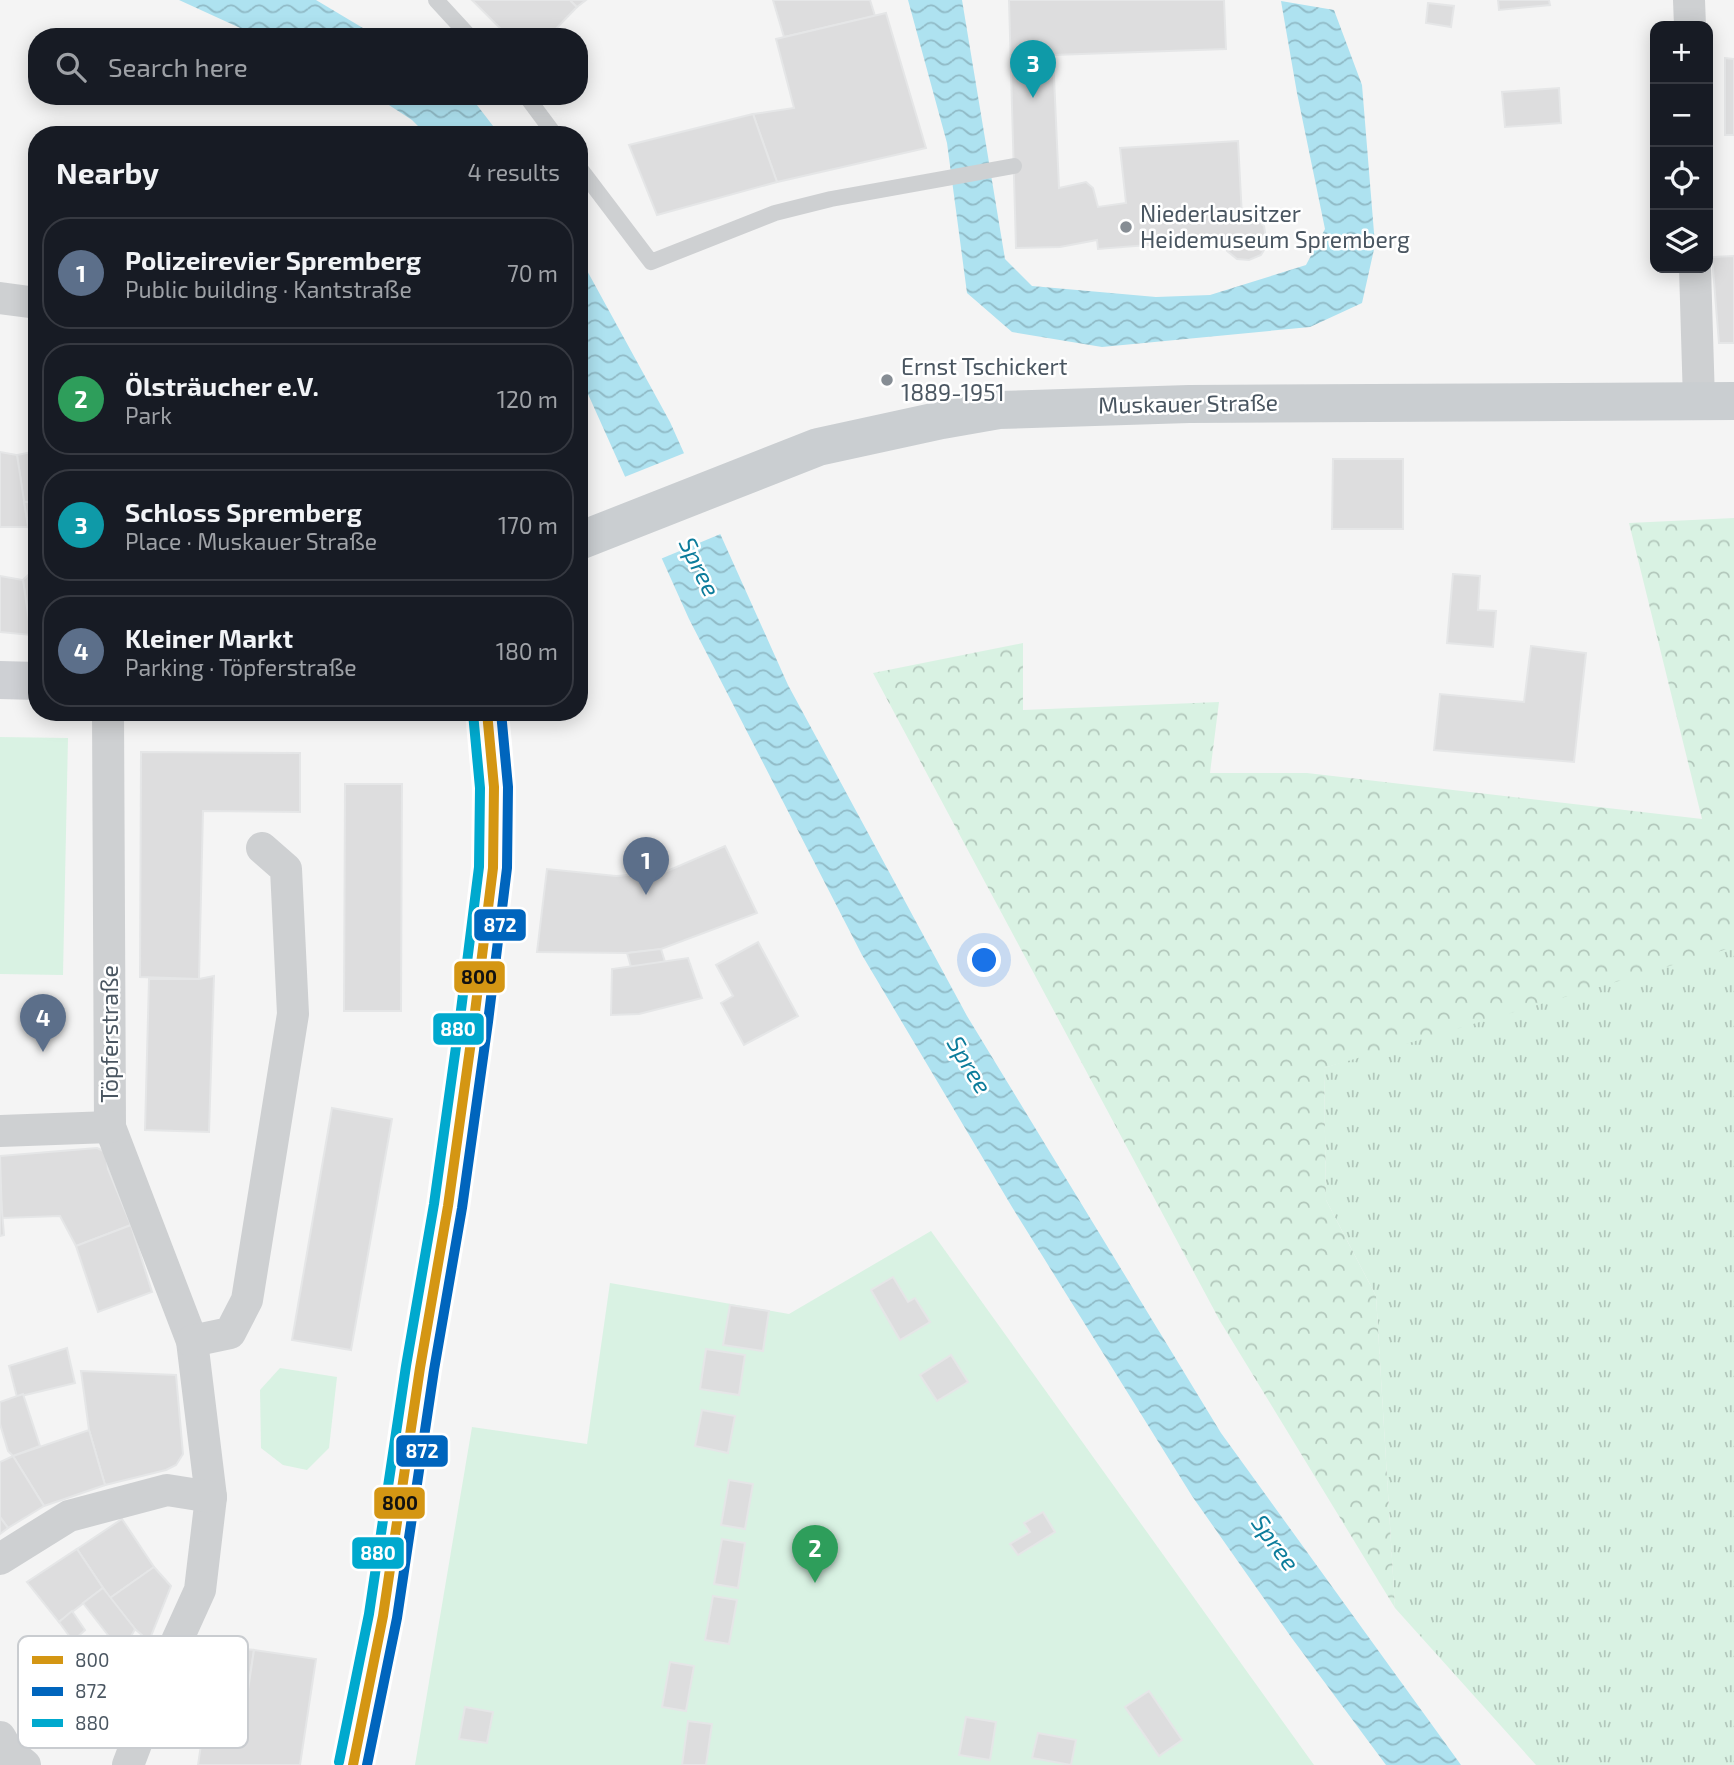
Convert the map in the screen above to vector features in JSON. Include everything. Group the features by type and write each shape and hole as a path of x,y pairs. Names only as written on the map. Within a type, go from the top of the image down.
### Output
{"main road":[{"name":"Muskauer Straße","path":"588,538 818,447 999,410 1203,404 1716,401"},
{"path":"0,680 28,681"},
{"path":"353,1765 383,1616 419,1368 448,1206 474,1020 493,868 494,787 488,721"}],"street":[{"path":"1689,0 1690,21"},
{"path":"1696,273 1716,401"},
{"path":"0,298 28,302"},
{"name":"Töpferstraße","path":"108,721 110,1127 192,1341 211,1497 200,1590 179,1636"},
{"path":"192,1341 230,1333 247,1300 293,1014 286,869 262,848"},
{"path":"0,1131 110,1127"},
{"path":"0,1559 69,1516 167,1490 211,1497"},
{"name":"Töpferstraße","path":"128,1765 134,1748"}],"lane":[{"path":"436,0 462,28"},
{"path":"533,105 548,126"},
{"path":"588,179 651,262 775,213 831,198 1008,167"}],"green space":[{"path":"1734,518 1734,947 1324,1068 1326,1200 1376,1296 1395,1608 1220,1321 873,673 1023,643 1023,710 1219,702 1210,773 1307,773 1702,819 1629,523"},
{"path":"0,737 68,738 63,975 0,974"},
{"path":"1734,946 1734,1765 1536,1765 1395,1608 1376,1296 1326,1200 1324,1068 1490,1014"},
{"path":"931,1231 1314,1765 415,1765 472,1427 587,1444 610,1283 789,1314"},
{"path":"280,1368 337,1377 329,1448 307,1470 283,1465 261,1448 260,1390"}],"water":[{"path":"179,0 316,0 363,28 240,28"},
{"path":"908,0 962,0 1005,259 1032,286 1156,297 1210,295 1306,265 1325,229 1281,1 1334,10 1362,85 1375,245 1362,303 1310,327 1102,347 1012,332 967,293 947,143"},
{"path":"389,105 477,105 493,126 418,126"},
{"name":"Spree","path":"588,272 670,422 788,685 967,1016 1221,1433 1461,1765 1386,1765 1291,1637 1192,1496 1012,1207 862,955 689,619 588,394"}],"pier":[{"path":"687,452 723,533 658,560 622,478"}],"building":[{"path":"472,0 570,0 577,7 557,28 500,28"},
{"path":"570,0 586,0 577,7"},
{"path":"773,0 870,0 875,16 784,37"},
{"path":"1009,0 1224,0 1226,49 1053,55 1059,188 1086,182 1093,188 1098,207 1126,203 1120,148 1238,141 1242,217 1255,218 1264,226 1267,245 1261,255 1249,260 1237,259 1227,251 1224,239 1098,249 1097,240 1060,247 1016,248"},
{"path":"1498,0 1549,0 1550,5 1499,10"},
{"path":"1428,3 1454,6 1451,27 1426,23"},
{"path":"886,13 926,148 777,182 753,114 794,108 776,39"},
{"path":"1725,58 1734,59 1734,135 1725,135"},
{"path":"1559,88 1561,123 1505,127 1502,92"},
{"path":"753,114 777,182 657,215 629,145"},
{"path":"1734,256 1734,343 1719,343 1713,257"},
{"path":"0,452 17,455 28,527 0,527"},
{"path":"28,453 28,502 24,502 17,455"},
{"path":"1333,459 1403,459 1403,529 1332,529"},
{"path":"24,502 28,502 28,524"},
{"path":"1453,574 1480,576 1478,610 1496,611 1493,647 1447,643"},
{"path":"28,575 28,614 23,580"},
{"path":"0,576 23,580 28,635 0,632"},
{"path":"1531,646 1586,653 1574,762 1434,750 1440,694 1524,702"},
{"path":"141,752 300,753 300,812 203,811 199,979 140,977"},
{"path":"345,784 402,784 401,1011 344,1011"},
{"path":"725,846 757,913 661,949 627,953 537,952 547,869 616,876 665,872"},
{"path":"758,942 798,1016 744,1045 721,1003 733,996 716,965"},
{"path":"661,949 665,962 631,967 627,953"},
{"path":"688,958 702,998 639,1014 611,1015 612,969"},
{"path":"214,976 209,1132 145,1130 149,979 199,979"},
{"path":"332,1108 392,1119 351,1350 292,1340"},
{"path":"97,1148 106,1152 108,1169 131,1225 76,1246 60,1216 2,1218 0,1156"},
{"path":"0,1187 4,1235 0,1236"},
{"path":"131,1225 152,1292 98,1312 76,1246"},
{"path":"893,1277 908,1302 915,1298 930,1322 900,1340 871,1290"},
{"path":"730,1305 769,1311 763,1351 723,1345"},
{"path":"67,1348 75,1383 17,1397 9,1366"},
{"path":"706,1349 745,1355 739,1395 700,1389"},
{"path":"951,1355 968,1382 937,1401 920,1375"},
{"path":"81,1371 176,1375 183,1454 176,1465 166,1470 105,1485 89,1430"},
{"path":"23,1394 40,1446 13,1456 8,1451 0,1424 0,1402"},
{"path":"702,1410 735,1416 728,1453 695,1446"},
{"path":"89,1430 105,1485 44,1506 13,1456"},
{"path":"13,1456 44,1506 8,1528 0,1517 0,1462"},
{"path":"729,1480 753,1484 745,1529 721,1525"},
{"path":"1043,1512 1055,1532 1018,1555 1010,1544 1030,1532 1024,1523"},
{"path":"0,1517 8,1528 0,1534"},
{"path":"122,1519 154,1567 110,1598 77,1549"},
{"path":"722,1539 745,1543 738,1588 714,1584"},
{"path":"77,1549 103,1588 59,1622 27,1582"},
{"path":"154,1567 171,1586 151,1636 143,1636 135,1629 110,1598"},
{"path":"103,1588 135,1629 131,1636 109,1636 83,1603"},
{"path":"713,1596 737,1600 729,1644 705,1640"},
{"path":"72,1611 85,1630 78,1636 69,1636 59,1622"},
{"path":"248,1649 254,1650 248,1690"},
{"path":"254,1650 316,1659 300,1765 198,1765 201,1748 248,1748 248,1690"},
{"path":"670,1662 694,1666 686,1711 662,1707"},
{"path":"1149,1691 1182,1740 1159,1756 1125,1707"},
{"path":"465,1707 493,1712 487,1743 459,1739"},
{"path":"966,1717 996,1722 990,1760 959,1755"},
{"path":"688,1721 712,1724 706,1765 682,1765"},
{"path":"1038,1733 1076,1740 1071,1765 1032,1758"}],"transit line":[{"name":"880","path":"339,1762 369,1614 406,1366 434,1204 460,1018 479,867 480,788 474,721"},
{"name":"800","path":"353,1765 383,1616 420,1368 448,1206 474,1020 493,868 494,787 488,721"},
{"name":"872","path":"367,1765 397,1618 434,1370 462,1208 488,1022 507,868 508,787 502,721"}],"place":[{"name":"Schloss Spremberg","path":"1033,98"},
{"name":"Niederlausitzer Heidemuseum Spremberg","path":"1126,227"},
{"name":"Ernst Tschickert 1889-1951","path":"887,380"},
{"name":"Polizeirevier Spremberg","path":"646,895"},
{"name":"Kleiner Markt","path":"43,1052"},
{"name":"Ölsträucher e.V.","path":"815,1583"}]}
